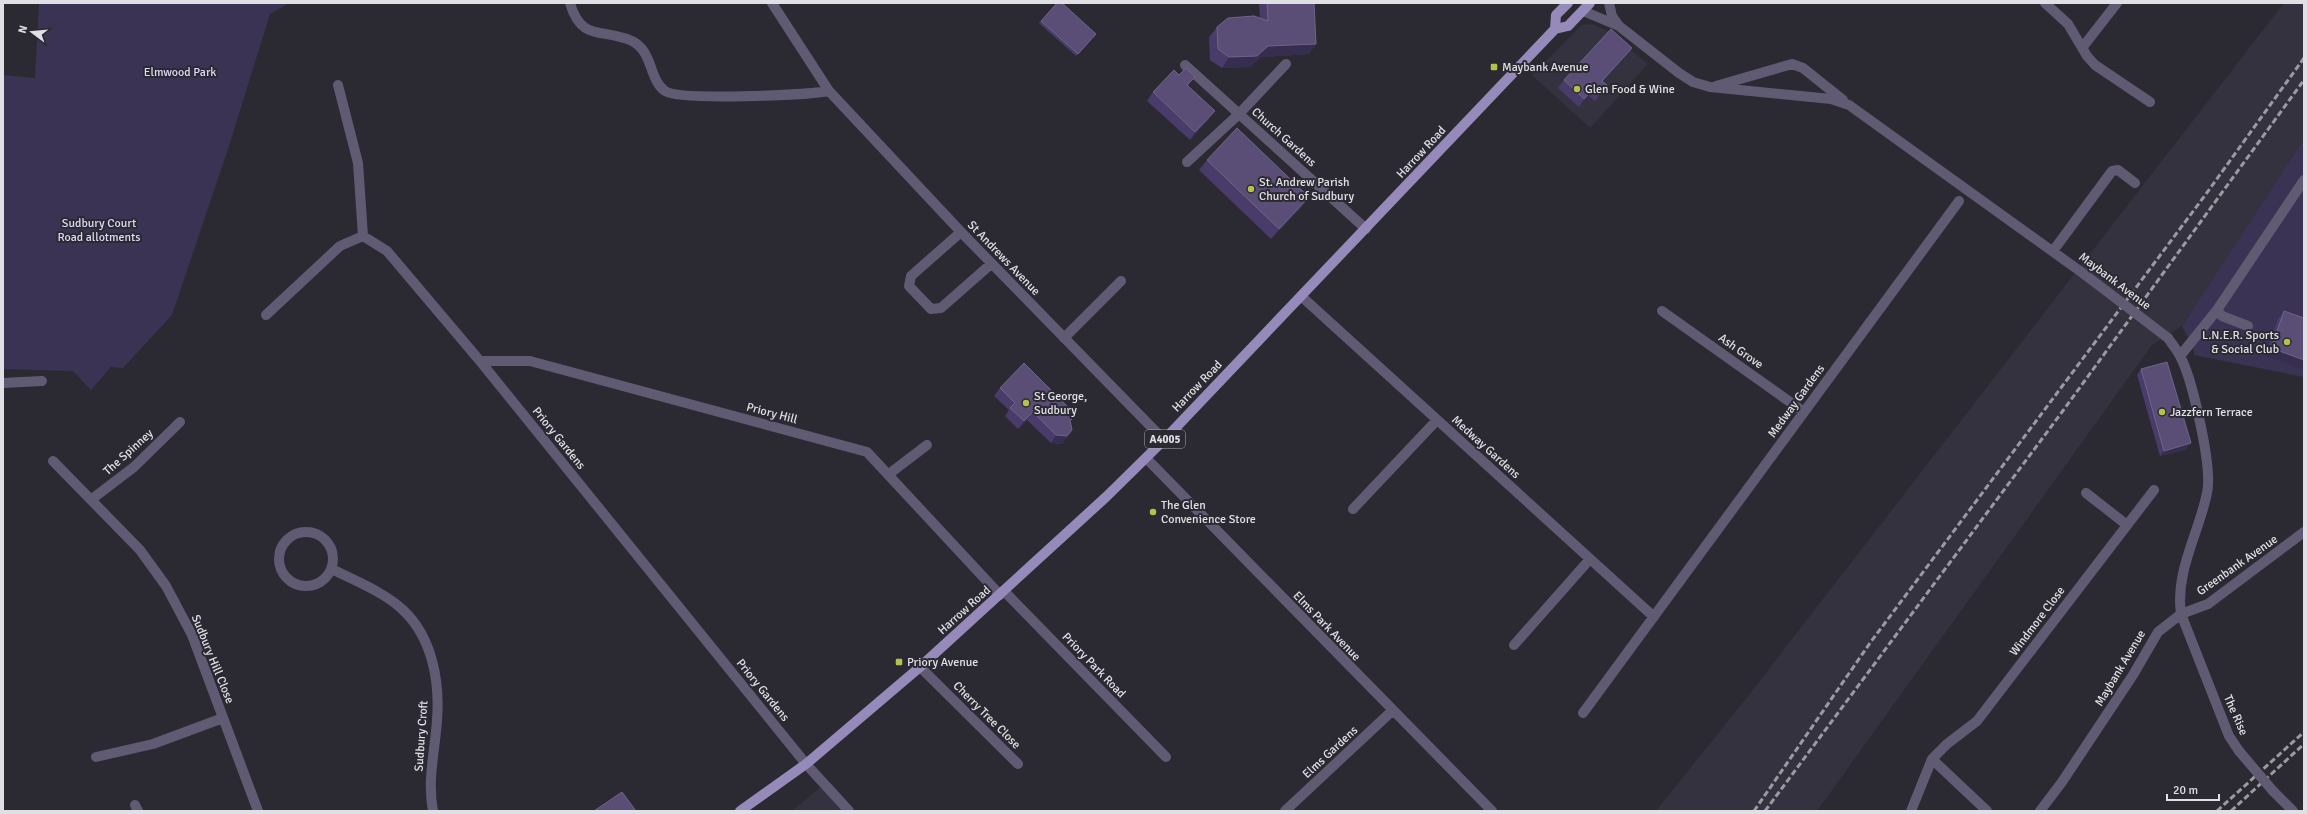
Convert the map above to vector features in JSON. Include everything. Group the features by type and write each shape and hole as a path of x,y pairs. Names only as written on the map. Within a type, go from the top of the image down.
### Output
{"main road":[{"name":"Harrow Road","path":"1555,29 1556,16 1568,3"},
{"name":"Harrow Road","path":"740,811 806,764 920,667 1002,593 1146,458 1366,229 1555,29 1568,26 1590,3"}],"street":[{"path":"570,3 576,22 597,33 633,41 640,47 648,57 658,84 665,91 685,95 797,95 829,91"},
{"name":"St Andrews Avenue","path":"772,3 829,91 991,264 1164,440"},
{"path":"1609,3 1612,16 1619,26"},
{"path":"2045,3 2068,24 2082,48 2095,65 2150,102"},
{"path":"2082,48 2117,3"},
{"name":"Maybank Avenue","path":"1583,11 1619,26 1679,73 1693,82 1710,87 1831,99 1849,105 2084,274 2168,338 2180,356 2191,387 2204,451 2208,485 2208,491 2181,579 2179,596 2182,614 2158,632 2133,675 2062,782 2040,811"},
{"path":"1187,162 1239,114 1286,64"},
{"path":"1710,87 1792,64 1803,68 1849,105"},
{"name":"Church Gardens","path":"1185,65 1366,229"},
{"path":"266,315 340,246 363,236 358,163 338,86"},
{"path":"2053,251 2112,171 2118,170 2135,183"},
{"path":"2180,356 2217,310 2304,180"},
{"name":"Medway Gardens","path":"1583,713 1959,201"},
{"path":"961,232 911,276 909,286 931,309 941,308 991,264"},
{"name":"Priory Gardens","path":"363,236 387,251 480,361 806,764"},
{"path":"1064,338 1121,281"},
{"name":"Medway Gardens","path":"1301,296 1654,617"},
{"path":"2217,310 2222,316 2248,326"},
{"name":"Ash Grove","path":"1662,311 1804,412"},
{"name":"Priory Hill","path":"480,361 530,361 867,452 1002,593"},
{"path":"3,383 42,382"},
{"path":"1353,509 1437,420"},
{"name":"The Spinney","path":"92,499 134,467 180,422"},
{"path":"889,474 928,444"},
{"name":"Elms Park Avenue","path":"1146,458 1392,711 1492,811"},
{"name":"Sudbury Hill Close","path":"53,461 92,499 140,550 166,586 192,636 258,811"},
{"name":"Windmore Close","path":"1910,811 1932,759 1947,744 1977,721 2154,490"},
{"path":"2086,493 2127,525"},
{"name":"Greenbank Avenue","path":"2182,614 2208,604 2304,532"},
{"path":"310,533 321,536 329,544 333,556 332,569 322,582 308,586 295,584 283,572 280,556 285,543 292,537 310,533"},
{"path":"1514,645 1590,560"},
{"name":"Sudbury Croft","path":"332,569 402,609 418,627 428,646 437,692 437,720 430,783 433,811"},
{"name":"Priory Park Road","path":"1002,593 1166,757"},
{"name":"The Rise","path":"2182,614 2229,736 2239,751 2273,791 2293,811"},
{"name":"Cherry Tree Close","path":"920,667 1018,764"},
{"name":"Elms Gardens","path":"1285,811 1392,711"},
{"path":"96,757 153,744 223,718"},
{"path":"1932,759 1987,811"},
{"path":"806,764 849,811"}],"shaded area":[{"path":"2284,3 2304,3 2304,139 2182,326 2152,345 1817,811 1656,811 1745,700"},
{"path":"1592,24 1607,31 1648,64 1590,128 1532,75 1582,25"},
{"path":"821,787 843,811 792,811"}],"green space":[{"path":"39,3 289,3 270,14 229,146 172,315 123,368 111,367 91,390 73,371 3,369 3,75 35,78"},
{"path":"2304,139 2304,377 2194,355 2193,347 2182,326"}],"building":[{"path":"1057,3 1062,3 1096,34 1078,54 1041,21"},
{"path":"1267,3 1314,3 1316,44 1268,46 1257,56 1229,57 1218,49 1217,27 1228,18 1254,16 1268,21"},
{"path":"1611,29 1632,48 1602,81 1608,86 1601,93 1595,87 1584,99 1564,80"},
{"path":"1186,68 1195,77 1187,85 1215,111 1195,132 1153,92 1174,70 1179,75"},
{"name":"St. Andrew Parish Church of Sudbury","path":"1237,128 1309,197 1279,229 1207,160"},
{"name":"L.N.E.R. Sports & Social Club","path":"2284,311 2304,318 2304,360 2271,348"},
{"name":"Jazzfern Terrace","path":"2167,362 2191,443 2164,451 2141,369"},
{"name":"St George, Sudbury","path":"1024,363 1076,415 1070,421 1072,430 1067,436 1056,435 1033,412 1024,421 1010,408 1015,403 1000,388"},
{"path":"622,792 636,811 594,811"}],"railway":[{"path":"1754,811 1870,643 2206,194 2304,58"},
{"path":"1765,811 2062,412 2304,80"},
{"path":"2217,811 2304,732"},
{"path":"2231,811 2304,744"}],"place":[{"name":"Maybank Avenue","path":"1494,67"},
{"name":"Glen Food & Wine","path":"1577,89"},
{"name":"St. Andrew Parish Church of Sudbury","path":"1251,189"},
{"name":"L.N.E.R. Sports & Social Club","path":"2287,342"},
{"name":"St George, Sudbury","path":"1026,403"},
{"name":"Jazzfern Terrace","path":"2162,412"},
{"name":"The Glen Convenience Store","path":"1153,512"},
{"name":"Priory Avenue","path":"899,662"}],"park label":[{"name":"Elmwood Park","path":"180,72"},
{"name":"Sudbury Court Road allotments","path":"99,230"}]}
